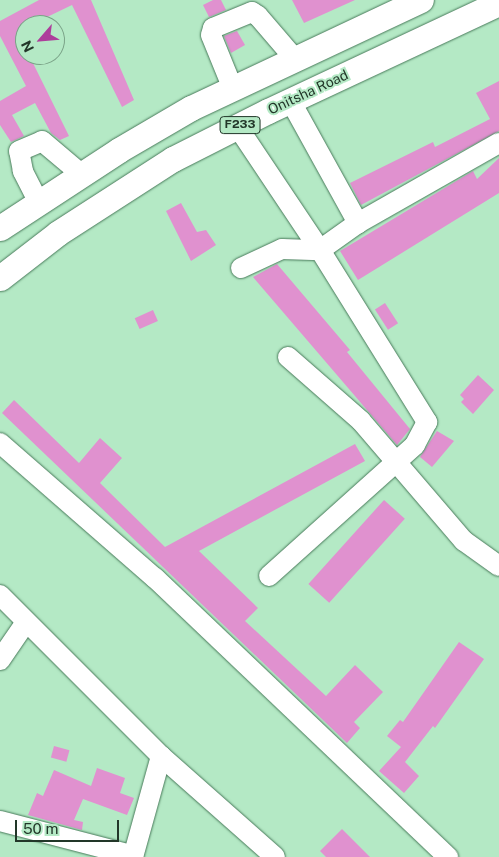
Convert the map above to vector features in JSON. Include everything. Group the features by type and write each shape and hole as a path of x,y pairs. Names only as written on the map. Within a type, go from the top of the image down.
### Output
{"main road":[{"name":"F233","path":"0,228 38,201 119,150 233,89 421,0"},
{"name":"Onitsha Road","path":"0,278 58,234 138,180 290,100 499,3"},
{"path":"119,150 138,180"}],"street":[{"path":"233,89 211,35 212,28 252,12 258,16 295,60"},
{"path":"290,100 358,223"},
{"path":"238,126 320,250 427,422 415,446 393,462 270,576"},
{"path":"38,201 23,171 19,151 42,141 81,174"},
{"path":"241,268 282,249 320,250 358,223 499,144"},
{"path":"288,357 361,421 393,462 464,541 499,566"},
{"path":"0,442 155,578 448,857"},
{"path":"0,595 161,756 275,857"},
{"path":"0,660 26,622"},
{"path":"0,821 134,857 161,756"}],"building":[{"path":"39,0 91,0 134,100 122,107 72,5 51,15 15,15 15,65 0,36 0,21"},
{"path":"213,0 221,0 226,10 209,17 203,5"},
{"path":"292,0 355,0 304,23"},
{"path":"237,31 245,45 231,53 224,36"},
{"path":"15,65 34,65 69,136 60,140 51,133 35,103 12,115 24,136 11,142 0,125 0,101 26,86"},
{"path":"499,81 499,131 361,205 350,183 433,142 435,147 490,119 476,93"},
{"path":"499,158 499,193 358,280 340,251 473,171 477,179"},
{"path":"181,203 197,232 206,230 216,245 191,261 166,211"},
{"path":"277,264 350,350 347,352 410,429 397,445 253,277"},
{"path":"385,303 398,323 388,330 375,310"},
{"path":"153,310 158,321 140,329 135,318"},
{"path":"478,375 494,390 473,414 461,402 464,399 460,395"},
{"path":"14,400 79,463 100,438 122,458 100,483 165,547 355,444 365,461 199,551 258,608 245,621 326,696 355,665 383,692 354,722 360,728 347,743 2,413"},
{"path":"437,431 454,441 432,467 420,457"},
{"path":"384,500 405,519 329,603 308,584"},
{"path":"459,642 484,659 435,728 433,726 405,762 419,776 404,793 379,771 401,747 387,736 400,720 403,722"},
{"path":"54,746 69,750 66,762 51,758"},
{"path":"97,768 125,778 120,793 134,798 127,815 83,799 74,820 83,822 82,830 28,815 37,793 43,796 54,770 91,786"},
{"path":"342,829 370,857 326,857 320,851"}]}
